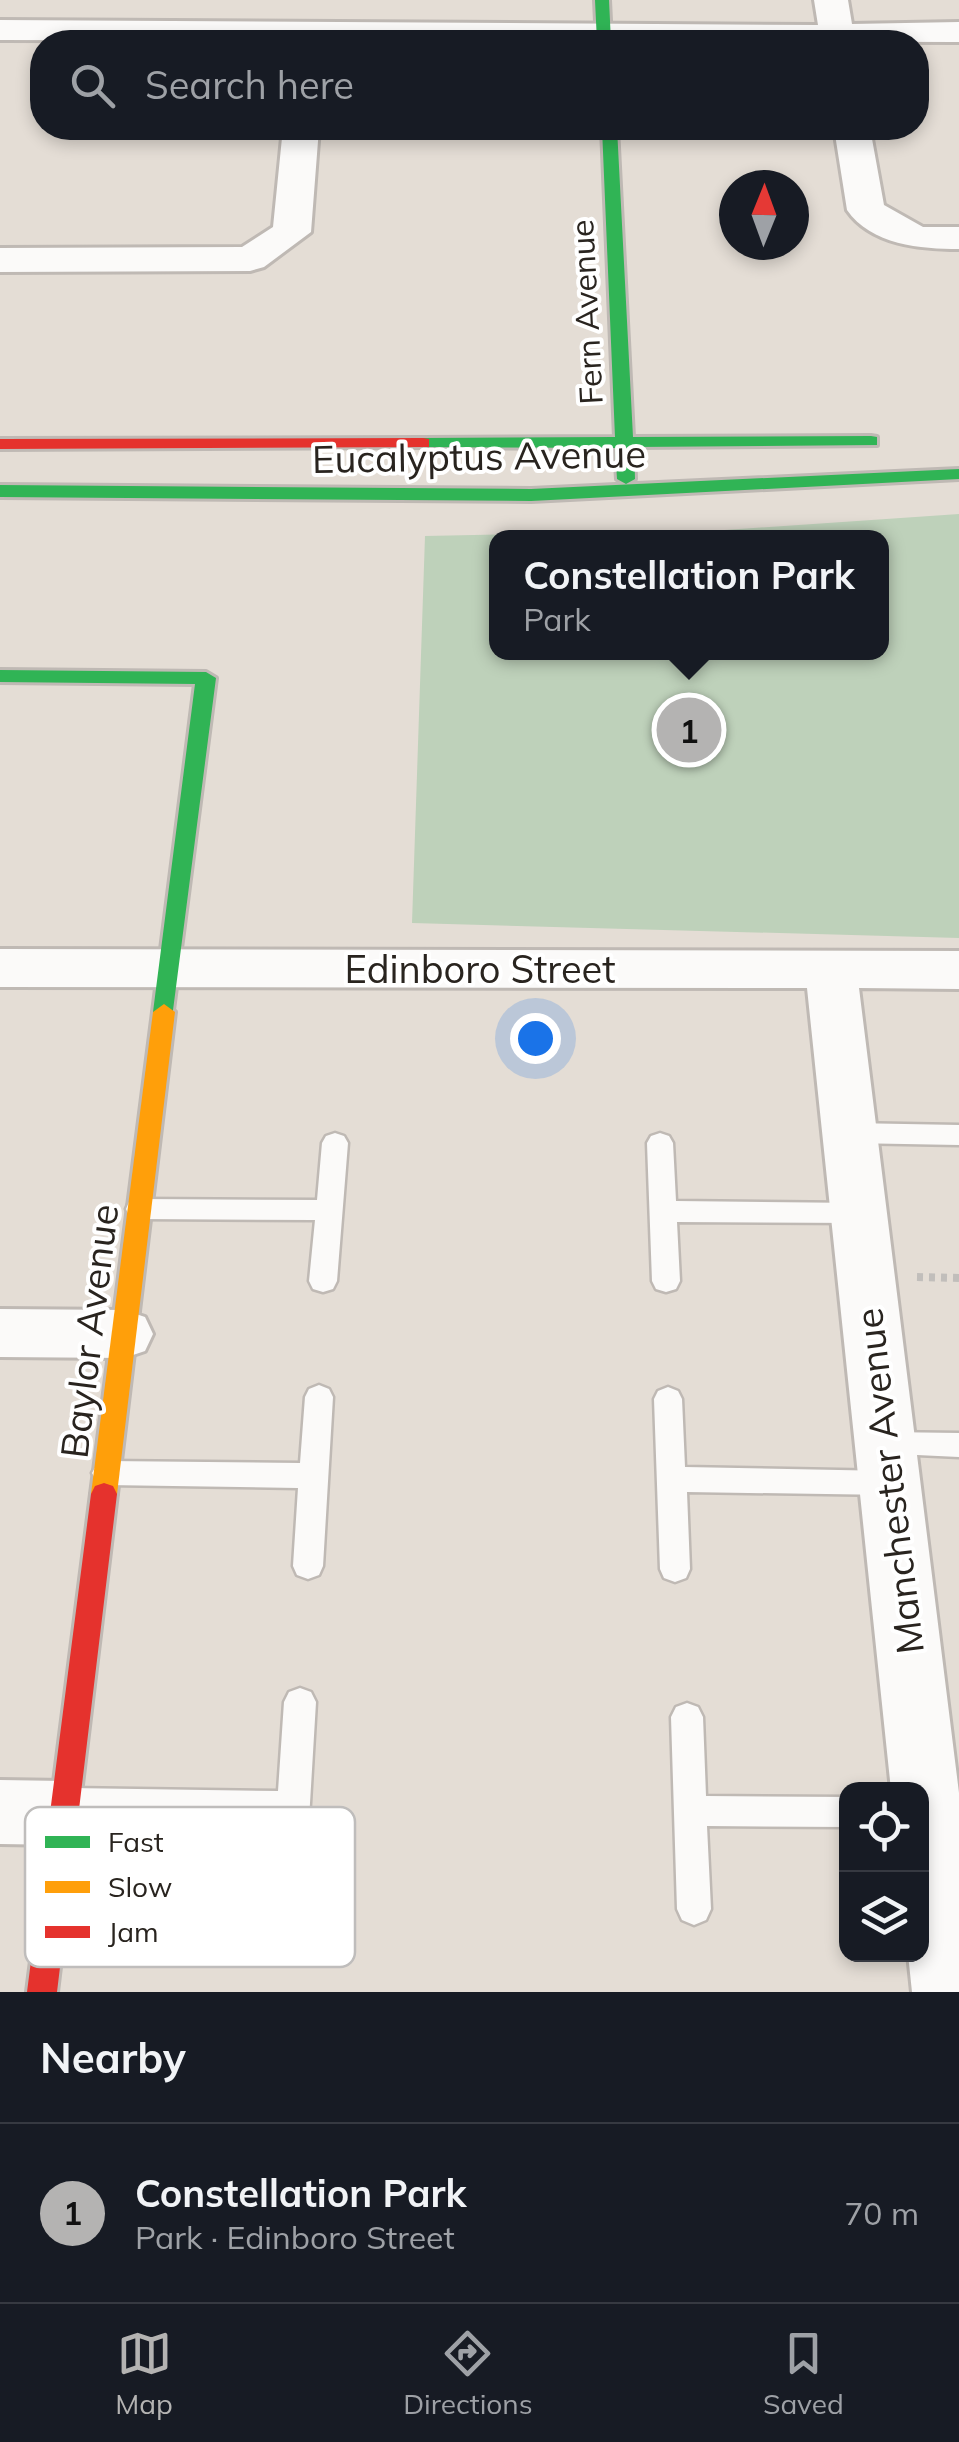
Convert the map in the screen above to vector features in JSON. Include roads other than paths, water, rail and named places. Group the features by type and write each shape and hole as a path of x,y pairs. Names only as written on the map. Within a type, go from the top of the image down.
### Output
{"street":[{"path":"831,0 836,30"},
{"path":"481,30 604,25 687,30"},
{"path":"0,30 30,31"},
{"path":"929,34 959,32"},
{"path":"0,260 250,259 292,232 300,140"},
{"name":"Fern Avenue","path":"610,140 626,492"},
{"path":"854,140 866,210 916,238 959,238"},
{"name":"Eucalyptus Avenue","path":"0,444 625,445 900,440"},
{"name":"Eucalyptus Avenue","path":"0,491 626,492 959,474"},
{"name":"Baylor Avenue","path":"0,676 206,678 107,1473 43,1807"},
{"name":"Edinboro Street","path":"0,968 959,970"},
{"name":"Manchester Avenue","path":"832,969 887,1463 936,1813 948,1992"},
{"path":"0,1333 124,1334"},
{"name":"Baylor Avenue","path":"42,1967 42,1992"}],"lane":[{"path":"850,1133 959,1134"},
{"path":"323,1282 334,1143"},
{"path":"660,1143 666,1281"},
{"path":"139,1209 329,1210"},
{"path":"663,1211 860,1213"},
{"path":"308,1566 319,1397"},
{"path":"668,1399 675,1569"},
{"path":"671,1479 887,1463 959,1445"},
{"path":"107,1473 313,1476"},
{"path":"210,1807 294,1806 300,1702"},
{"path":"687,1717 694,1909"},
{"path":"690,1811 839,1812"}],"place":[{"name":"Constellation Park","path":"689,730"}]}
